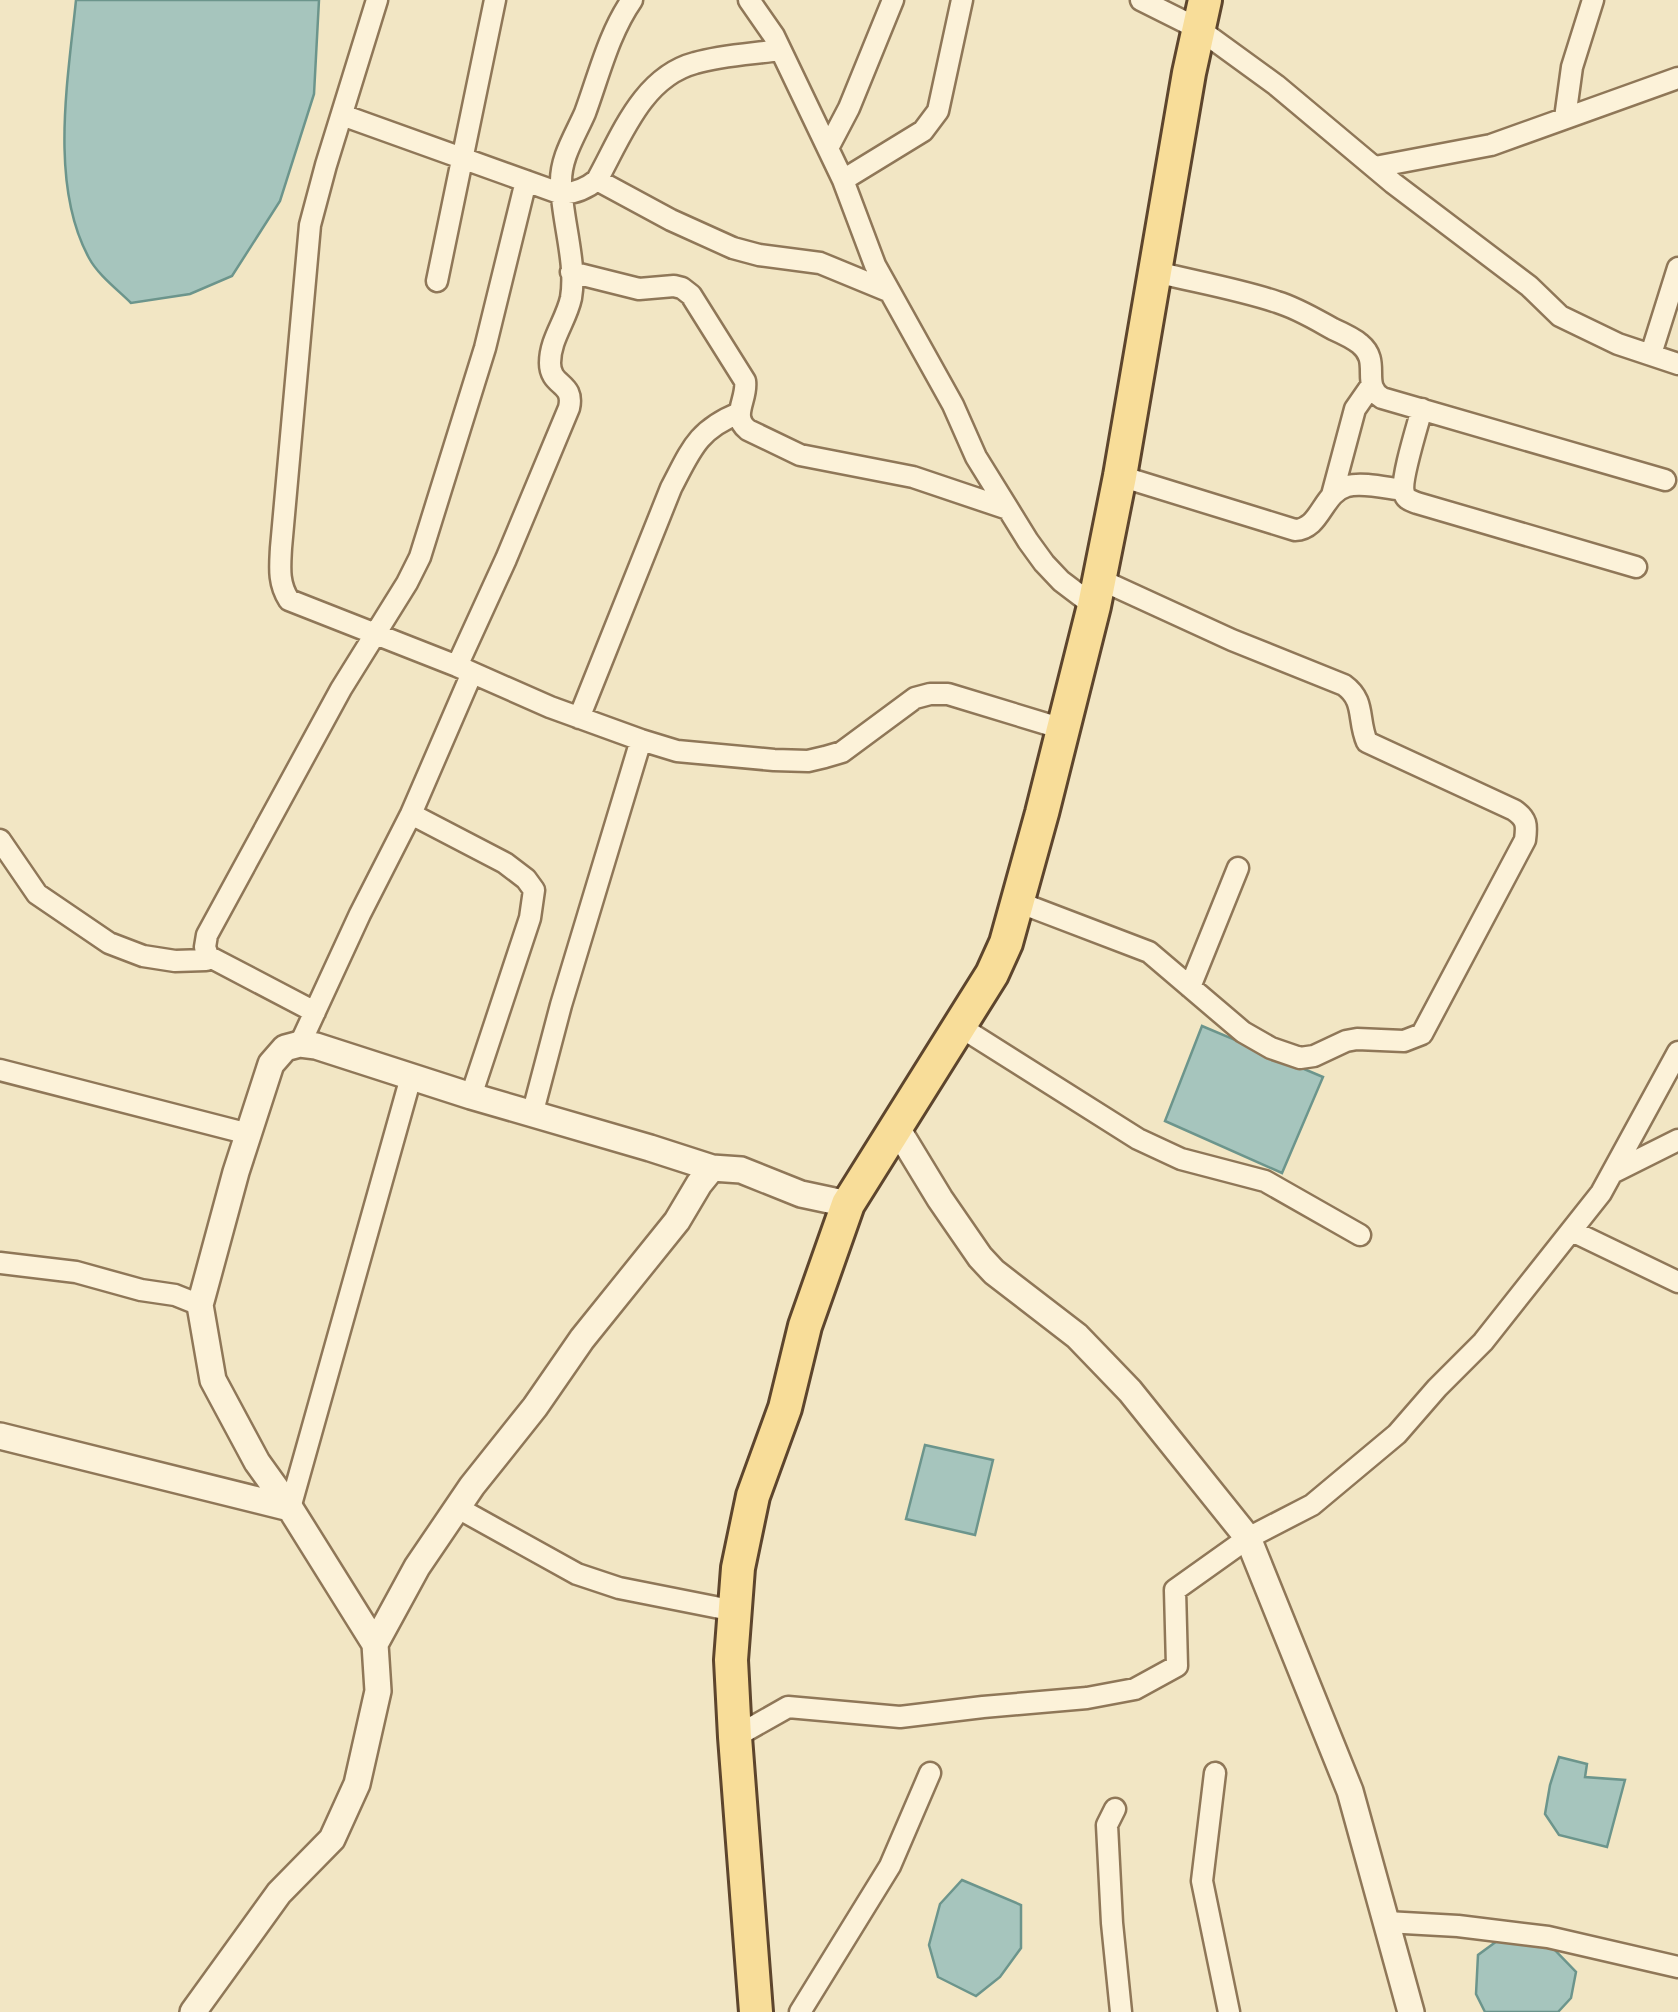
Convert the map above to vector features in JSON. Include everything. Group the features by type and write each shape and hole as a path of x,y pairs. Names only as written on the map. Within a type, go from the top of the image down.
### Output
{"main road":[{"path":"756,2012 731,1660 738,1568 753,1496 785,1408 805,1326 848,1204 992,974 1006,942 1097,593 1202,15"}],"street":[{"path":"377,0 318,195 306,254 280,576 290,600 579,718 677,751 808,761 842,752 916,698 930,694 948,694 1063,729"},
{"path":"436,281 494,0"},
{"path":"300,1044 411,814 506,559 569,408 569,391 552,377 550,368 555,337 570,301 562,163 584,116 613,34 632,0"},
{"path":"749,0 774,36 828,148 888,290 953,406 976,457 1044,564 1062,581 1344,684 1360,703 1367,742 1514,810 1527,825 1525,840 1422,1034 1404,1042 1346,1041 1314,1056 1300,1058 1242,1032 1149,952 1018,902"},
{"path":"828,148 849,108 893,0"},
{"path":"843,180 924,131 938,110 962,0"},
{"path":"1141,0 1202,15 1374,168 1529,286 1560,316 1618,344 1678,364"},
{"path":"1565,118 1572,67 1593,0"},
{"path":"342,115 526,182 562,194 574,193 597,180 641,102 676,71 694,63 780,50"},
{"path":"1374,168 1492,145 1678,78"},
{"path":"597,180 733,248 808,260 888,290"},
{"path":"315,1012 208,956 208,935 341,689 420,557 485,348 526,182"},
{"path":"1651,354 1678,268"},
{"path":"571,272 639,289 674,286 691,295 744,380 746,390 739,412 742,425 748,430 800,455 914,477 1008,509"},
{"path":"1156,272 1278,302 1359,343 1372,364 1371,386 1382,398 1665,480"},
{"path":"1332,495 1355,409 1371,386"},
{"path":"1422,409 1403,490 1406,498 1636,566"},
{"path":"579,718 684,464 706,431 739,412"},
{"path":"1120,476 1295,530 1311,525 1332,495 1343,487 1403,490"},
{"path":"532,1115 641,740"},
{"path":"411,814 504,864 526,879 534,890 530,918 470,1096"},
{"path":"0,840 36,894 110,943 144,956 175,961 206,960 208,956"},
{"path":"1190,987 1238,868"},
{"path":"959,1026 1138,1139 1181,1159 1265,1181 1360,1235"},
{"path":"193,2012 278,1893 332,1839 358,1784 378,1691 376,1644 257,1462 212,1380 200,1305 272,1064 285,1048 300,1044 316,1046 532,1115 712,1168 741,1170 802,1194 848,1204"},
{"path":"734,1737 788,1707 900,1717 1087,1698 1134,1689 1177,1666 1175,1590 1248,1538 1312,1505 1397,1434 1484,1342 1602,1193 1678,1052"},
{"path":"0,1070 248,1134"},
{"path":"290,1508 411,1077"},
{"path":"896,1125 980,1257 1077,1336 1130,1391 1248,1538 1350,1791 1411,2012"},
{"path":"1612,1173 1678,1140"},
{"path":"376,1644 417,1567 458,1508 582,1339 676,1222 712,1168"},
{"path":"1572,1232 1678,1282"},
{"path":"0,1262 76,1272 175,1295 200,1305"},
{"path":"0,1436 290,1508"},
{"path":"458,1508 576,1574 619,1588 735,1611"},
{"path":"1215,1772 1202,1881 1228,2012"},
{"path":"800,2012 890,1866 930,1773"},
{"path":"1115,1808 1107,1825 1121,2012"},
{"path":"1386,1922 1548,1937 1678,1967"}],"water":[{"path":"76,0 319,0 314,94 280,201 232,276 190,294 131,303 89,258 69,198 65,165 66,97"},
{"path":"1202,1026 1323,1077 1282,1173 1165,1121"},
{"path":"925,1445 993,1460 975,1535 906,1519"},
{"path":"1559,1757 1587,1764 1585,1777 1625,1780 1607,1847 1559,1835 1545,1814"},
{"path":"962,1880 1021,1905 1021,1948 1000,1977 976,1996 938,1977 929,1945 940,1904"},
{"path":"1497,1941 1547,1942 1576,1972 1571,1998 1558,2012 1485,2012 1476,1994 1478,1955"}]}
